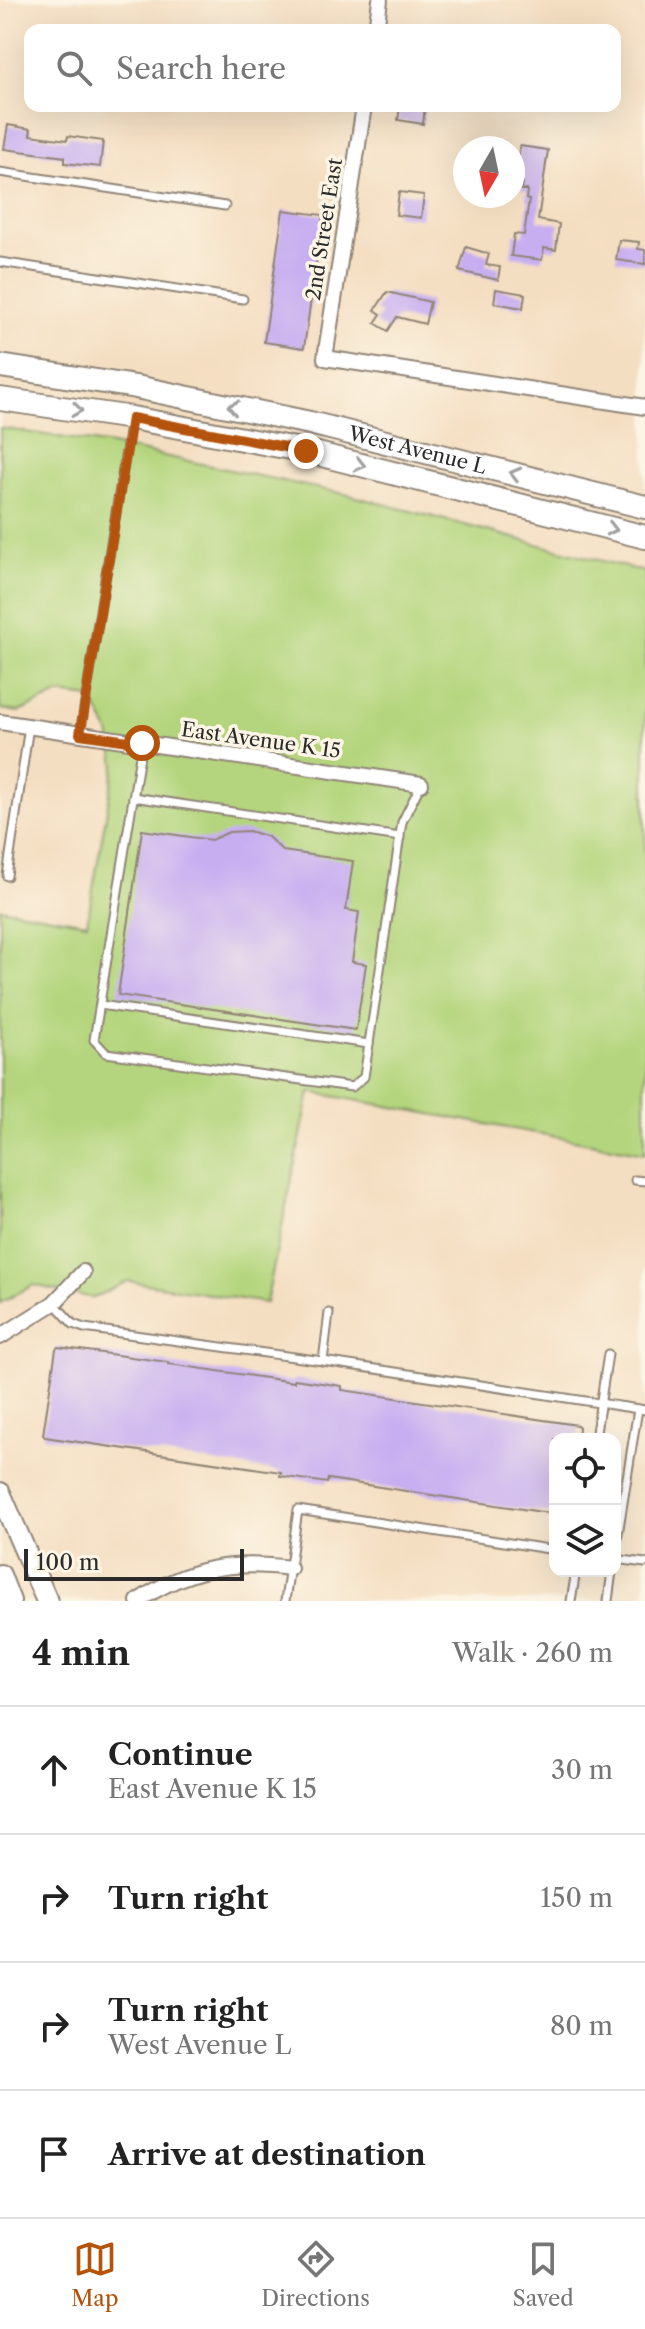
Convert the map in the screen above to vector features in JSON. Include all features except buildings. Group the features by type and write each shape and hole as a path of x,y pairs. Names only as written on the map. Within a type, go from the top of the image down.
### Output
{"main road":[{"name":"West Avenue L","path":"0,366 136,387 310,423 645,507"},
{"name":"West Avenue L","path":"0,399 132,418 306,451 645,537"},
{"path":"0,1493 47,1601"},
{"path":"0,1575 10,1601"}],"street":[{"path":"377,24 380,0"},
{"name":"2nd Street East","path":"363,112 325,358 645,407"},
{"name":"East Avenue K 15","path":"0,722 421,784"},
{"path":"0,1337 54,1303 83,1272"},
{"path":"138,1601 188,1574 224,1566 257,1563 290,1568"}],"lane":[{"path":"0,172 225,206"},
{"path":"0,262 243,299"},
{"path":"80,734 132,418"},
{"path":"7,876 29,726"},
{"path":"142,743 94,1040 106,1053 352,1087 364,1077 402,822 421,784"},
{"path":"133,797 400,837"},
{"path":"100,1005 369,1044"},
{"path":"635,1180 645,1181"},
{"path":"54,1303 73,1324 84,1328 641,1409 621,1522"},
{"path":"323,1361 329,1313"},
{"path":"596,1433 608,1354"},
{"path":"285,1601 298,1510 549,1549"},
{"path":"621,1557 645,1563"},
{"path":"571,1601 575,1577"},
{"path":"608,1601 611,1577"}],"green space":[{"path":"0,428 112,445 345,494 645,572 645,1153 310,1092 266,1303 128,1281 93,1298 33,1285 0,1303 0,908 87,923 115,764 109,732 92,698 59,694 19,712 0,709"}],"route":[{"path":"142,743 80,734 132,418 306,451"}]}
